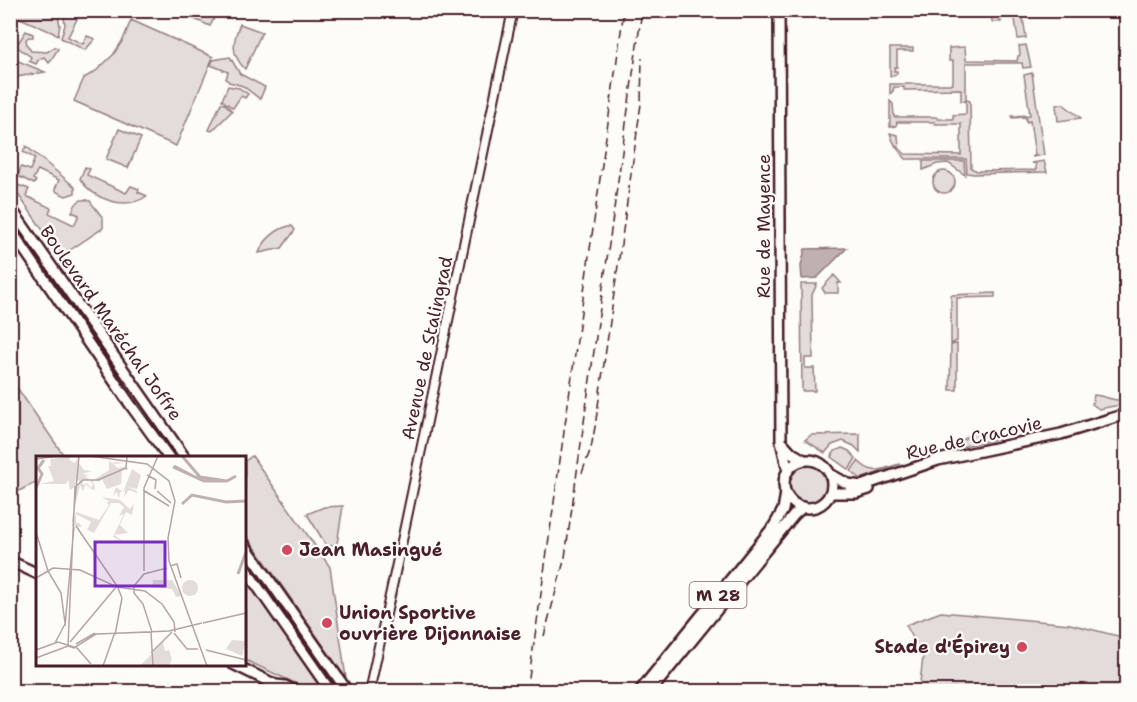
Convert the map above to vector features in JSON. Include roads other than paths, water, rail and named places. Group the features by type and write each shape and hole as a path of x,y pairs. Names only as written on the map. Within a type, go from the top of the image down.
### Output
{"main road":[{"name":"Rue de Mayence","path":"779,10 782,441 788,471"},
{"name":"Boulevard Maréchal Joffre","path":"10,207 184,456"},
{"name":"Boulevard Maréchal Joffre","path":"10,229 168,456"},
{"path":"41,273 53,268"},
{"path":"132,407 135,394 140,393"},
{"name":"Rue de Cracovie","path":"830,474 848,484 861,486 938,460 1061,434 1126,414"},
{"path":"158,418 173,447 168,456"},
{"name":"Rue de Cracovie","path":"830,493 856,493 931,466 1059,440 1126,419"},
{"path":"782,441 792,453 804,460 815,461 823,465 830,474 830,493 818,505 803,507 795,504 786,493 785,478 788,471 804,460"},
{"name":"M 28","path":"639,692 774,526 783,510 786,493"},
{"name":"M 28","path":"650,692 794,515 803,507"},
{"path":"246,547 348,692"},
{"path":"10,561 36,573"},
{"path":"246,570 331,692"},
{"path":"237,666 276,685 284,692"},
{"path":"276,685 285,686 296,692"}],"street":[{"name":"Avenue de Stalingrad","path":"369,692 513,10"}],"railway":[{"path":"527,692 624,10"},
{"path":"544,636 565,557 642,10"},
{"path":"582,473 591,448 595,427 641,104 642,58"}],"place":[{"name":"Jean Masingué","path":"287,550"},
{"name":"Union Sportive ouvrière Dijonnaise","path":"327,623"},
{"name":"Stade d'Épirey","path":"1022,647"}]}
